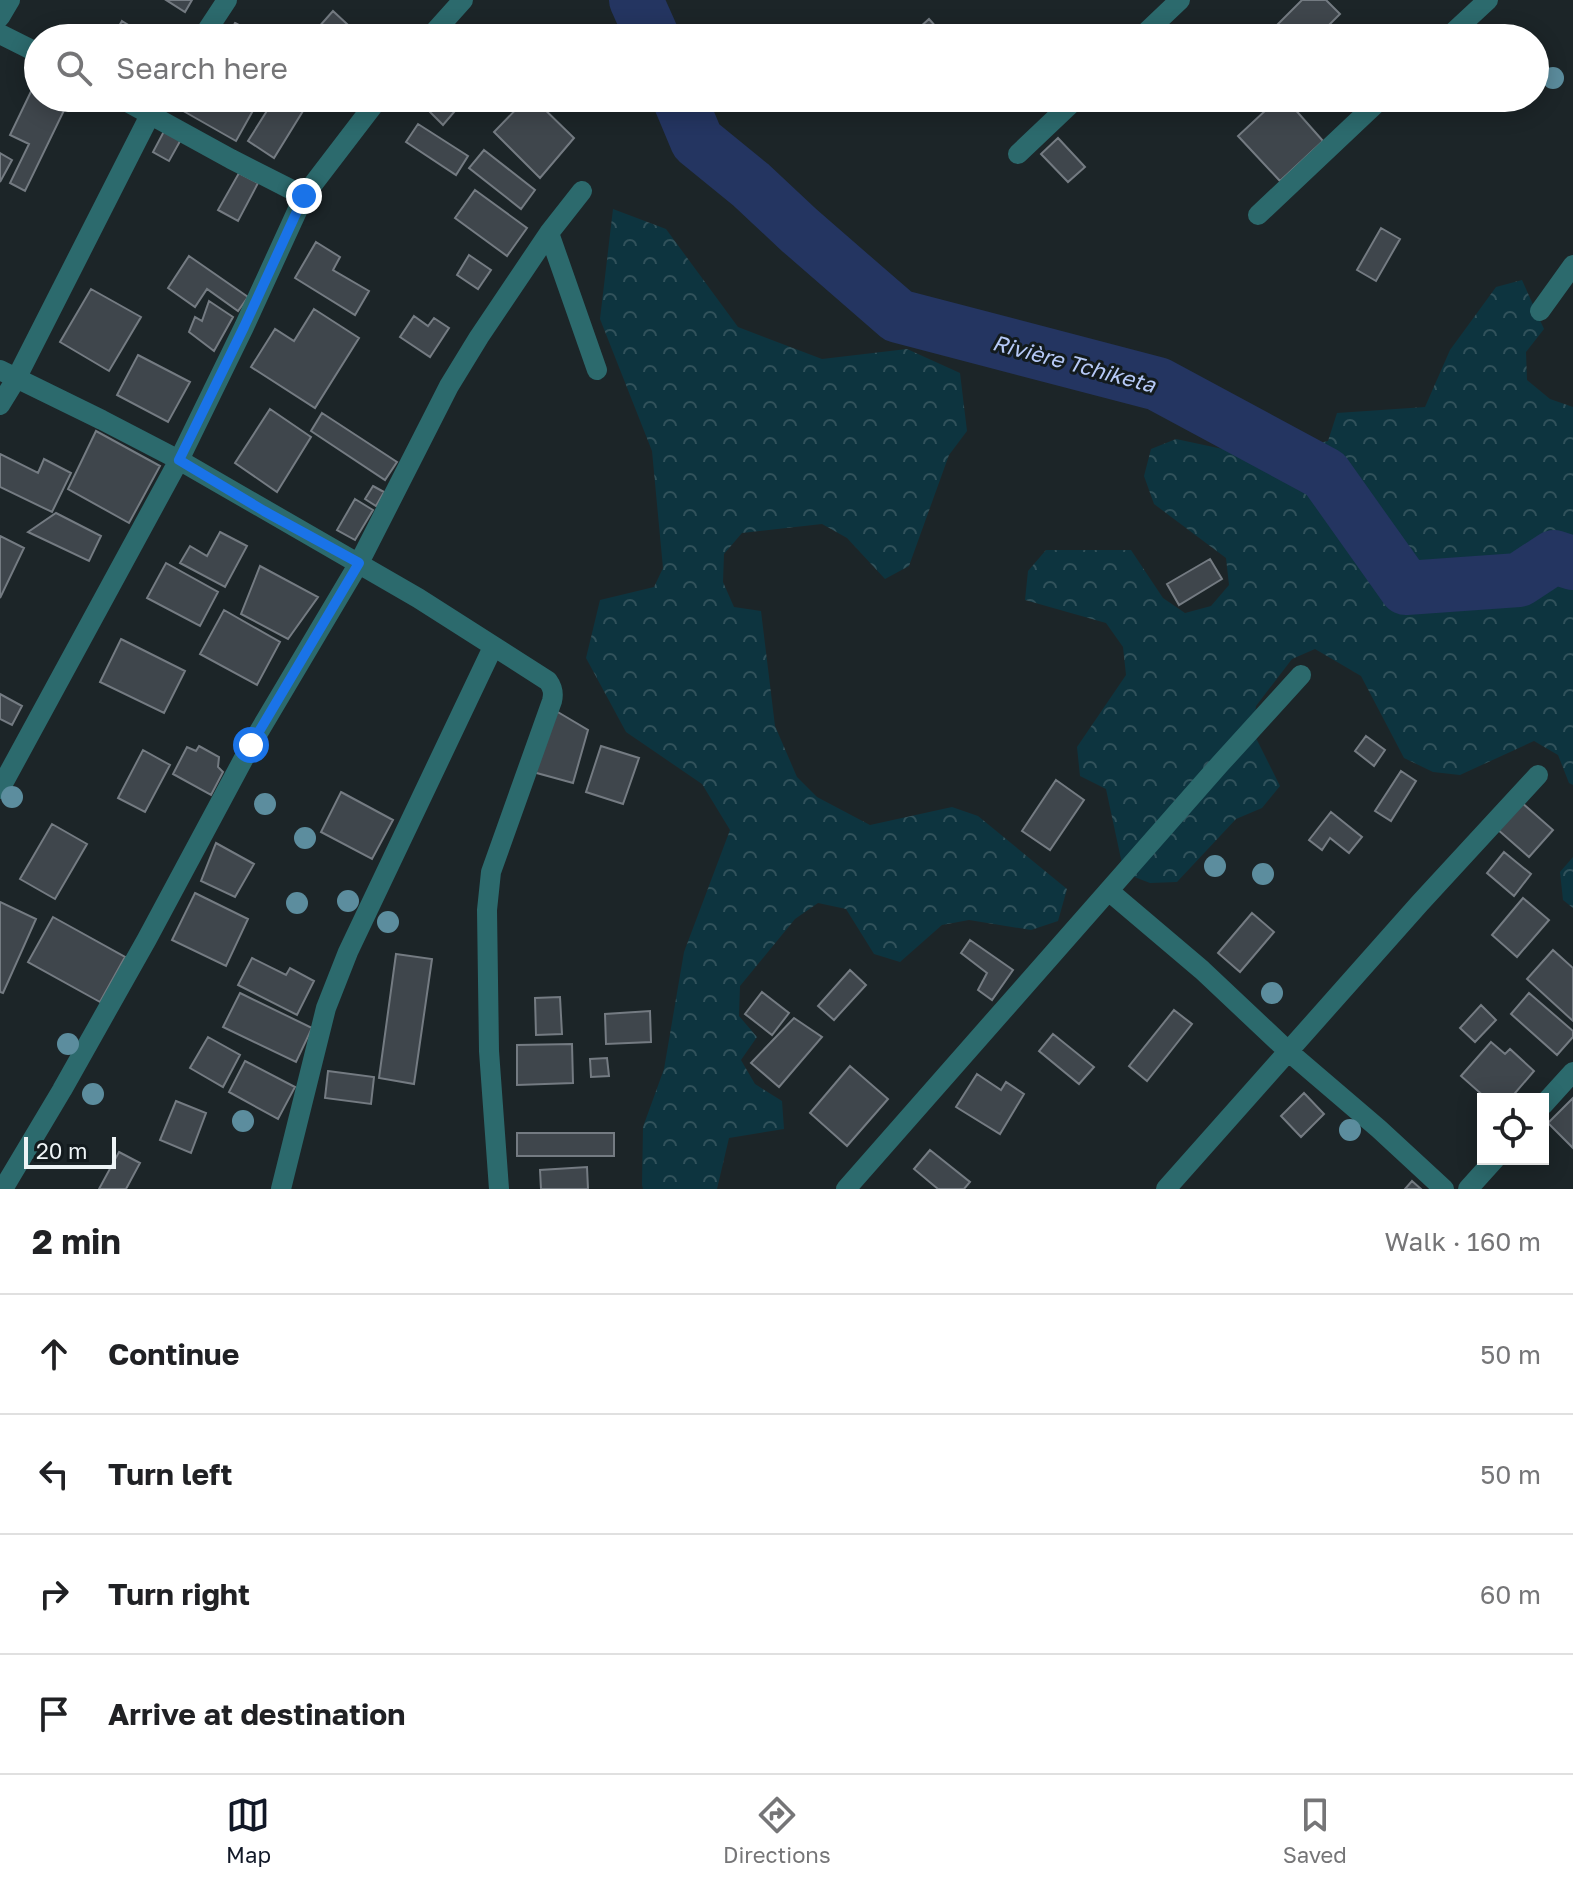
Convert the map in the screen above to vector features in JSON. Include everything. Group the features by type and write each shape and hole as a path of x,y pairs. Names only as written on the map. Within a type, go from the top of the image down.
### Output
{"street":[{"path":"0,17 10,0"},
{"path":"211,24 227,0"},
{"path":"442,24 463,0"},
{"path":"1155,24 1180,0"},
{"path":"1462,24 1488,0"},
{"path":"0,34 24,46"},
{"path":"0,405 8,374 153,112"},
{"path":"164,112 304,196"},
{"path":"0,789 179,460 304,196 368,112"},
{"path":"1018,154 1062,112"},
{"path":"1258,215 1367,112"},
{"path":"3,1189 139,953 251,745 359,563 449,386 549,233 582,191"},
{"path":"549,233 597,370"},
{"path":"1540,311 1573,265"},
{"path":"8,374 179,460 418,598 548,681 553,695 491,872 487,910 489,1051 499,1189"},
{"path":"281,1189 326,1008 376,889 493,647"},
{"path":"846,1189 1301,675"},
{"path":"1166,1189 1538,775"},
{"path":"1110,892 1202,970 1289,1052 1444,1189"},
{"path":"1549,1098 1573,1072"},
{"path":"1468,1189 1490,1165"}],"green space":[{"path":"613,209 666,229 738,327 822,359 907,349 960,373 967,431 949,455 909,566 885,579 847,538 822,524 742,533 724,554 723,582 734,607 761,611 775,726 797,777 817,797 870,825 952,807 978,816 1067,889 1058,921 1031,930 969,920 942,925 900,962 874,954 846,909 818,903 795,919 740,986 739,1016 757,1037 741,1060 755,1084 782,1101 784,1129 729,1138 717,1189 643,1189 643,1127 664,1069 684,952 730,830 702,784 626,732 586,658 600,600 654,587 663,568 652,451 600,319"},
{"path":"1522,280 1544,329 1526,352 1527,380 1550,399 1573,407 1573,785 1569,783 1558,755 1534,741 1460,775 1433,772 1404,758 1361,676 1315,649 1292,659 1256,706 1253,732 1280,786 1262,808 1236,819 1177,882 1150,883 1124,873 1106,789 1080,776 1077,747 1126,675 1123,647 1106,623 1025,600 1028,571 1046,550 1131,550 1163,598 1185,613 1211,606 1229,585 1226,558 1154,504 1144,476 1151,449 1176,439 1260,457 1328,441 1337,413 1425,407 1450,350 1496,287"},
{"path":"1573,857 1573,908 1563,900 1560,872"}],"building":[{"path":"166,0 192,0 185,12"},
{"path":"1302,0 1326,0 1340,14 1330,24 1278,24"},
{"path":"333,11 347,24 321,24"},
{"path":"24,106 24,112 63,112 25,191 10,183 29,144 10,135"},
{"path":"185,112 252,112 236,141"},
{"path":"266,112 302,112 274,158 248,141"},
{"path":"430,112 454,112 443,125"},
{"path":"513,112 547,112 574,138 540,178 494,132"},
{"path":"1264,112 1297,112 1323,141 1280,181 1238,136"},
{"path":"171,118 188,127 169,161 153,152"},
{"path":"418,124 468,156 456,175 406,142"},
{"path":"1058,138 1085,167 1068,182 1041,154"},
{"path":"484,150 535,190 521,209 469,168"},
{"path":"0,153 12,160 0,182"},
{"path":"239,173 258,183 238,221 218,210"},
{"path":"475,190 527,228 507,256 455,218"},
{"path":"1381,228 1400,239 1376,281 1357,270"},
{"path":"316,242 340,257 333,270 369,291 355,315 295,278"},
{"path":"469,255 491,270 478,289 457,275"},
{"path":"189,256 248,297 238,311 207,289 195,307 168,288"},
{"path":"91,289 141,317 109,371 60,342"},
{"path":"209,301 233,317 214,351 189,332 195,317 202,321"},
{"path":"314,309 359,338 315,408 251,367 275,329 294,341"},
{"path":"414,316 428,326 434,318 449,328 430,357 400,337"},
{"path":"138,355 190,382 168,422 117,395"},
{"path":"270,409 311,437 277,492 235,463"},
{"path":"322,413 397,462 385,480 311,431"},
{"path":"96,431 160,466 129,523 68,489"},
{"path":"0,454 38,473 44,459 71,473 52,512 0,487"},
{"path":"373,486 384,492 376,506 365,499"},
{"path":"355,499 373,510 355,540 337,530"},
{"path":"56,513 101,536 89,561 28,532"},
{"path":"220,532 247,546 225,587 180,563 190,546 207,556"},
{"path":"0,536 24,548 0,598"},
{"path":"1210,559 1222,579 1179,605 1167,584"},
{"path":"166,563 218,592 200,626 147,598"},
{"path":"260,566 318,597 288,639 241,614"},
{"path":"224,610 280,642 257,685 200,654"},
{"path":"121,639 185,671 164,713 100,682"},
{"path":"0,694 22,706 12,725 0,719"},
{"path":"551,708 588,730 573,783 533,772"},
{"path":"1366,736 1385,750 1374,766 1355,751"},
{"path":"199,746 219,757 218,767 223,772 211,795 173,774 187,747 196,751"},
{"path":"601,746 639,758 623,804 586,792"},
{"path":"143,750 170,765 145,812 118,798"},
{"path":"1401,771 1416,781 1391,821 1375,811"},
{"path":"1056,780 1084,800 1050,850 1022,831"},
{"path":"341,792 393,820 372,859 321,832"},
{"path":"1521,802 1553,830 1529,857 1497,829"},
{"path":"1331,812 1362,837 1349,853 1330,838 1322,850 1309,840"},
{"path":"52,824 87,844 55,899 20,879"},
{"path":"216,843 254,864 235,897 201,881"},
{"path":"1504,852 1531,874 1514,896 1487,873"},
{"path":"195,893 248,919 226,966 172,940"},
{"path":"1523,898 1549,920 1517,957 1492,935"},
{"path":"0,902 36,919 3,993 0,992"},
{"path":"1252,913 1274,932 1240,972 1218,953"},
{"path":"53,917 125,957 100,1002 28,962"},
{"path":"970,940 1013,970 992,1000 978,990 987,973 961,953"},
{"path":"1553,950 1573,968 1573,1021 1527,979"},
{"path":"396,954 432,959 414,1084 379,1078"},
{"path":"252,958 286,975 290,968 314,981 297,1015 238,985"},
{"path":"850,970 866,985 834,1020 818,1006"},
{"path":"762,992 789,1013 772,1035 745,1014"},
{"path":"240,993 312,1028 296,1062 223,1027"},
{"path":"1529,993 1573,1031 1573,1037 1557,1055 1511,1014"},
{"path":"560,997 562,1034 536,1035 535,998"},
{"path":"1481,1005 1496,1020 1475,1042 1460,1028"},
{"path":"1174,1010 1192,1024 1147,1081 1129,1066"},
{"path":"650,1011 651,1042 606,1044 605,1014"},
{"path":"794,1018 822,1037 779,1087 751,1063"},
{"path":"1053,1034 1094,1067 1079,1084 1039,1051"},
{"path":"208,1037 240,1055 223,1087 190,1068"},
{"path":"1491,1042 1505,1054 1510,1049 1534,1071 1515,1093 1480,1093 1461,1076"},
{"path":"572,1044 573,1083 517,1085 517,1045"},
{"path":"607,1058 609,1076 591,1077 590,1059"},
{"path":"245,1061 295,1087 278,1119 229,1092"},
{"path":"850,1066 888,1099 847,1146 810,1113"},
{"path":"328,1071 374,1077 371,1104 325,1098"},
{"path":"977,1074 1001,1090 1006,1082 1024,1094 1000,1134 956,1107"},
{"path":"1304,1093 1324,1114 1301,1137 1281,1116"},
{"path":"1573,1098 1573,1148 1549,1124"},
{"path":"176,1101 206,1113 191,1153 160,1140"},
{"path":"517,1133 614,1133 614,1156 517,1156"},
{"path":"930,1150 970,1182 964,1189 938,1189 914,1169"},
{"path":"119,1152 140,1163 126,1189 99,1189"},
{"path":"587,1167 588,1189 541,1189 540,1170"},
{"path":"1412,1181 1421,1189 1405,1189"}],"waterway":[{"name":"Rivière Tchiketa","path":"636,0 647,24"},
{"name":"Rivière Tchiketa","path":"685,112 697,141 898,316 1158,384 1325,474 1406,588 1519,580 1554,557 1573,563"}],"route":[{"path":"251,745 359,563 179,460 304,196"}]}
